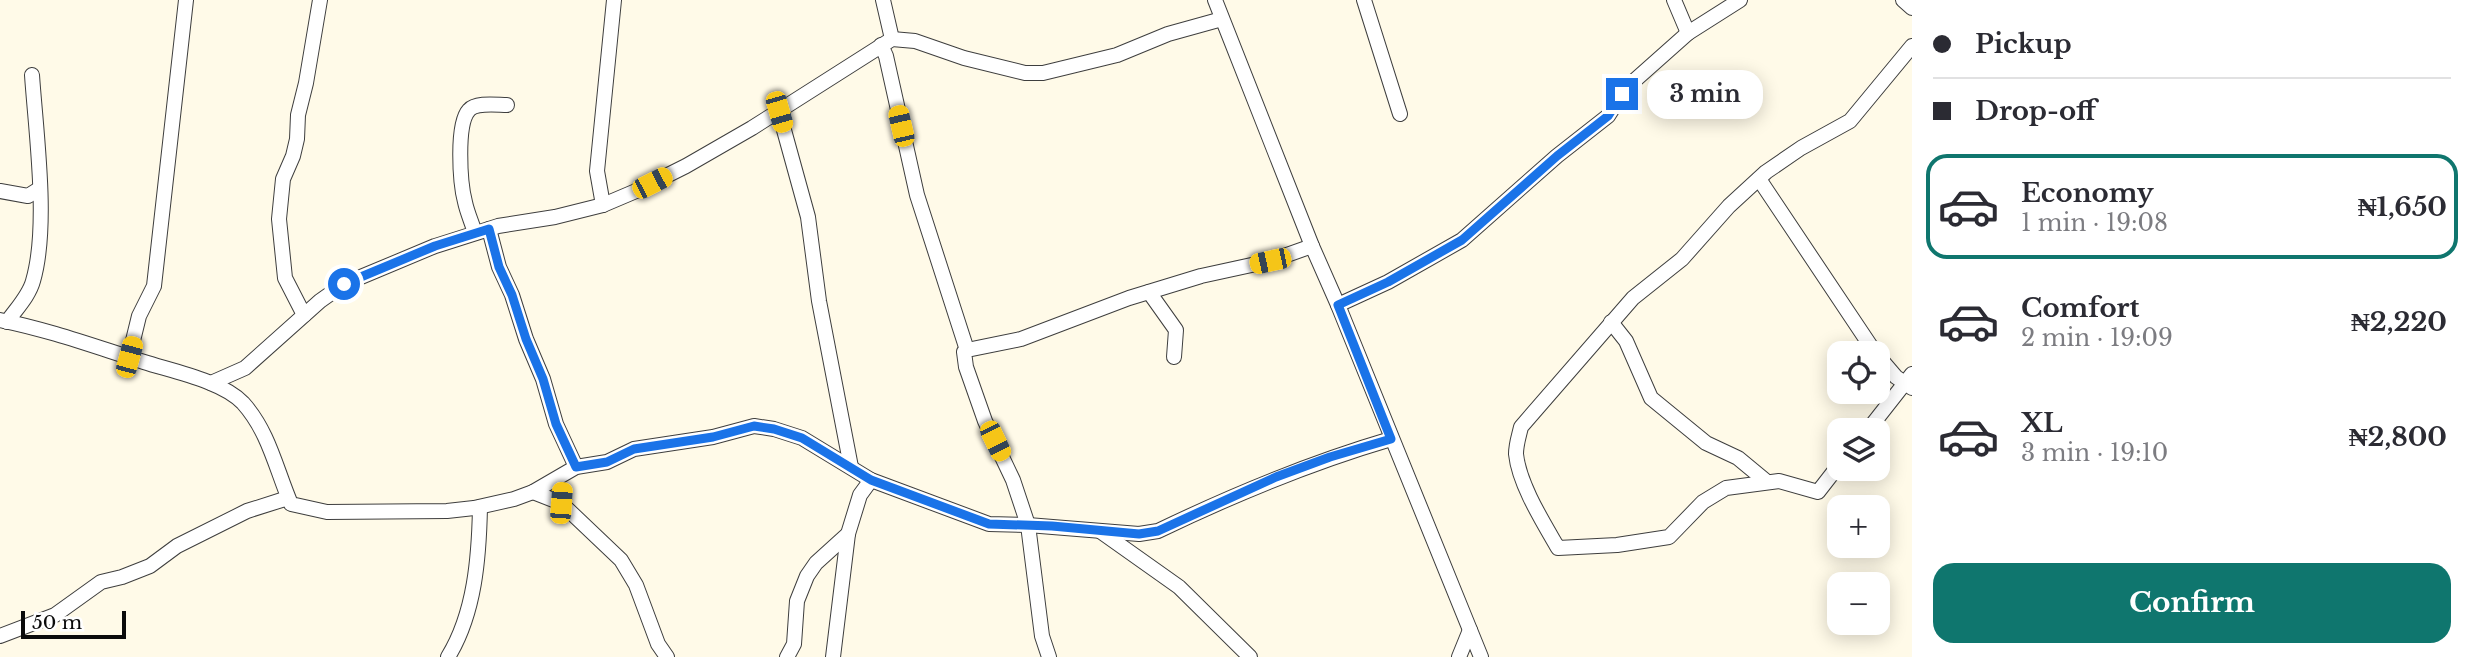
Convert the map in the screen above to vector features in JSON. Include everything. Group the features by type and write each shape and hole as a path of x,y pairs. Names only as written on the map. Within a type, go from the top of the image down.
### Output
{"street":[{"path":"129,357 139,316 154,286 186,0"},
{"path":"304,315 285,278 279,219 283,179 297,139 298,115 320,0"},
{"path":"603,205 597,172 614,0"},
{"path":"883,0 886,56 917,195 967,350"},
{"path":"1215,0 1312,246 1482,657"},
{"path":"1364,0 1400,114"},
{"path":"1674,0 1688,33"},
{"path":"1338,305 1388,282 1462,240 1557,156 1608,116 1625,89 1688,33 1740,0"},
{"path":"1903,0 1912,8"},
{"path":"211,383 245,368 276,343 304,315 344,284 435,246 517,222 555,217 603,205 635,191 686,166 779,112 886,42 915,41 964,58 1025,73 1043,73 1117,55 1168,34 1222,19"},
{"path":"1827,480 1818,492 1779,481 1726,488 1703,502 1669,537 1617,545 1558,548 1521,475 1516,454 1517,442 1521,427 1638,293 1682,259 1729,206 1759,178 1801,148 1850,121 1910,54"},
{"path":"32,75 40,222 33,283 4,321 51,332 211,383 239,399 249,410 273,450 288,498 295,506 327,512 447,511 480,507 533,492 576,467 607,462 634,449 713,437 754,426 802,438 871,480 989,524 1139,534 1158,531 1276,477 1391,439"},
{"path":"507,105 472,107 468,111 462,135 461,174 465,202 512,295 543,379 556,424 576,467"},
{"path":"779,112 808,218 819,301 850,467"},
{"path":"1759,178 1868,341"},
{"path":"0,191 28,196 39,190"},
{"path":"1049,657 1042,636 1028,525 1013,480 985,421 966,368 964,352 1021,339 1149,292 1201,276 1270,261 1312,246"},
{"path":"1149,292 1176,330 1174,357"},
{"path":"1611,322 1626,341 1651,398 1706,443 1738,458 1767,482"},
{"path":"1878,418 1909,381 1896,377 1890,370"},
{"path":"561,503 563,475"},
{"path":"833,657 848,534 860,495 871,480"},
{"path":"533,492 561,503 621,560 636,585 657,644 667,657"},
{"path":"0,636 55,615 101,582 150,566 177,546 247,510 288,498"},
{"path":"448,657 468,613 479,543 480,507"},
{"path":"1099,530 1179,587 1250,657"},
{"path":"787,657 794,644 797,601 807,576 816,563 848,534"},
{"path":"1459,657 1470,630"}],"route":[{"path":"344,284 435,246 489,229 499,267 537,361 556,424 576,467 607,462 634,449 713,437 754,426 802,438 871,480 989,524 1148,533 1158,531 1276,477 1391,439 1338,305 1388,282 1462,240 1557,156 1608,116 1622,94"}]}
